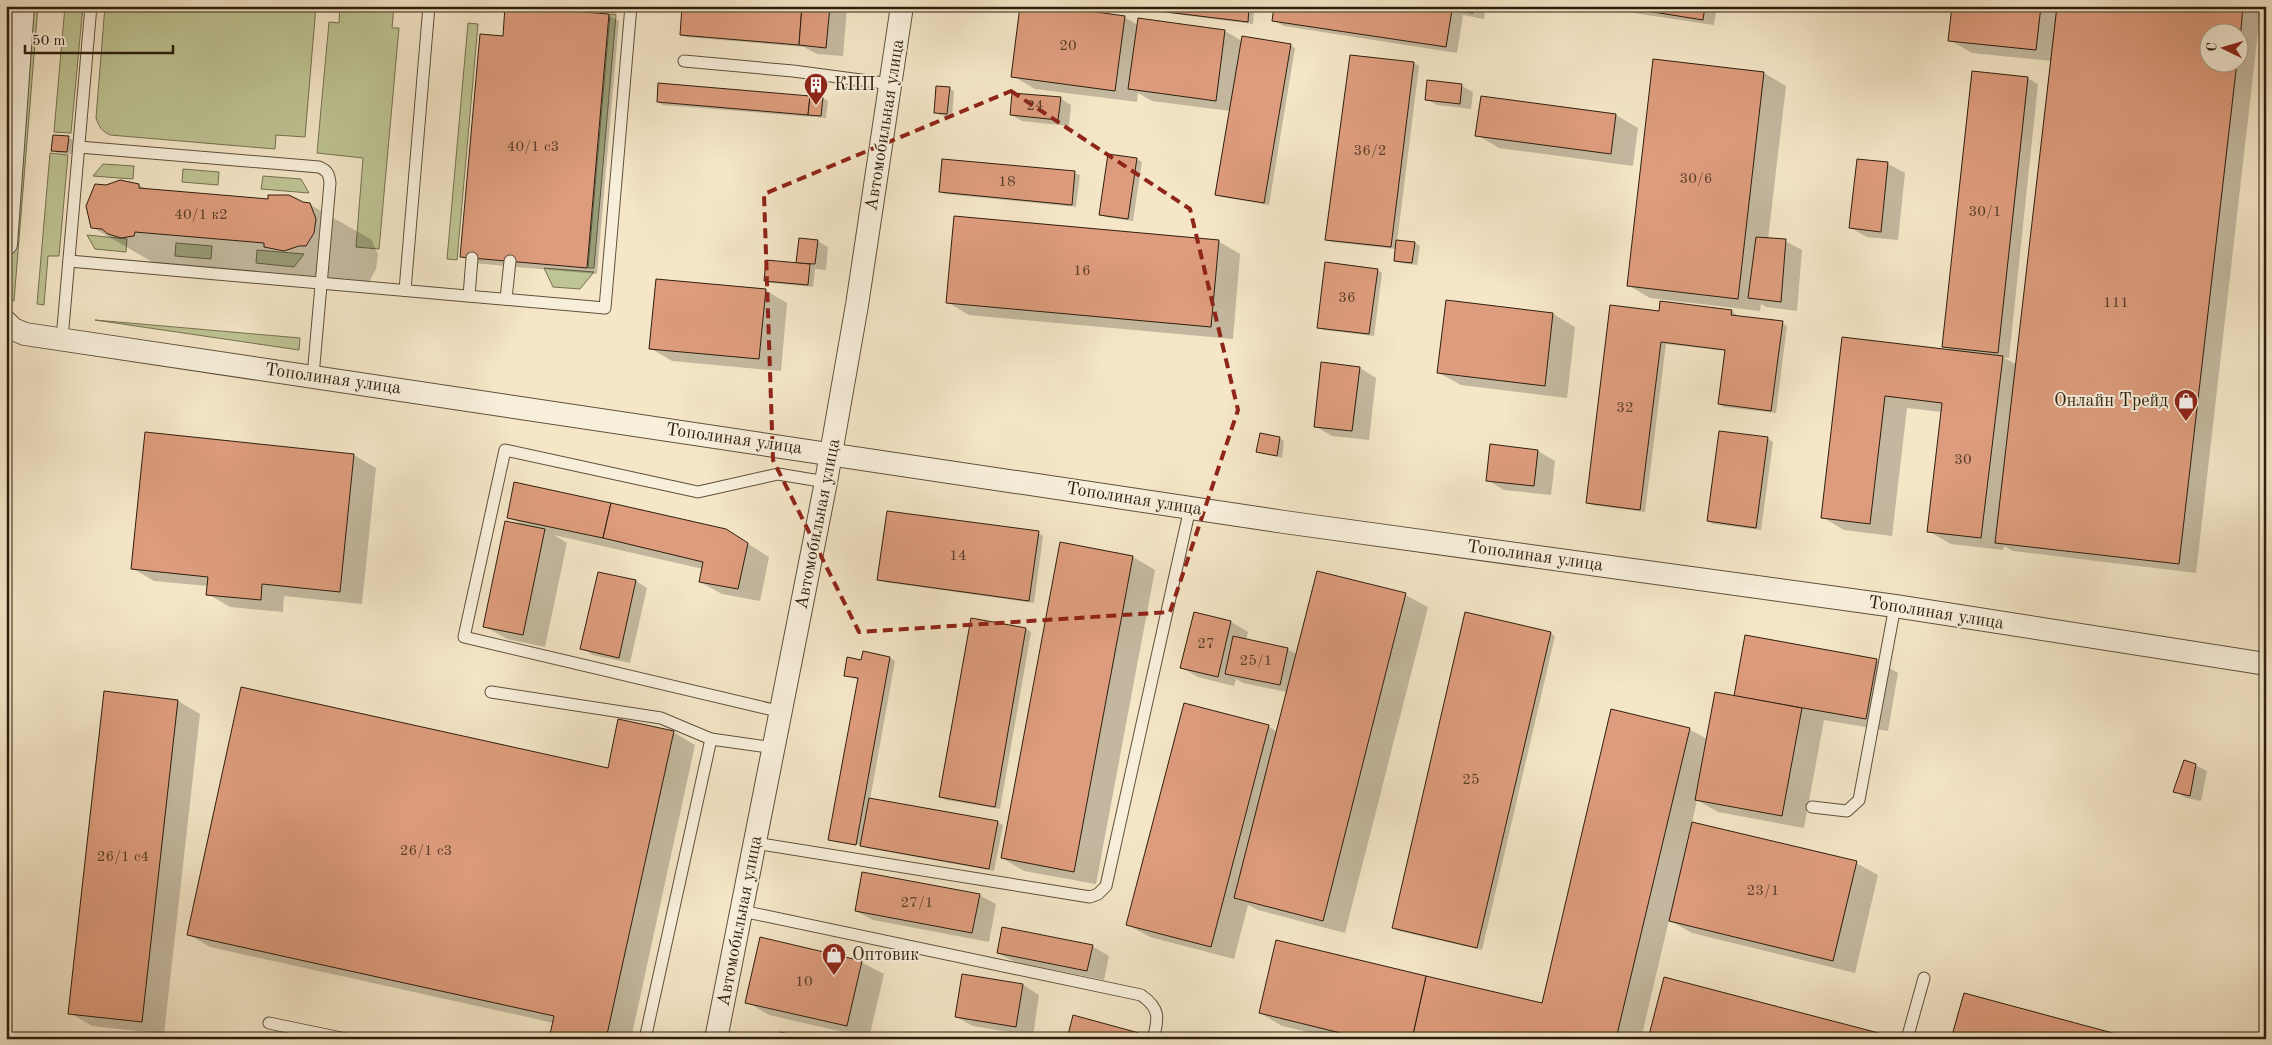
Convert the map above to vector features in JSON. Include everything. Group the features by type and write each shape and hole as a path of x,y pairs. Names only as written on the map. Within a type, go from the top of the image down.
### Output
{"street":[{"path":"6,244 13,67 24,6"},
{"name":"Автомобильная улица","path":"716,1039 775,748 826,482 902,6"},
{"name":"Тополиная улица","path":"6,322 12,330 25,334 1190,508 1895,606 2266,664"}],"lane":[{"path":"62,339 91,6"},
{"path":"405,290 429,6"},
{"path":"69,261 604,308 631,6"},
{"path":"684,61 891,84"},
{"path":"79,146 320,167 326,170 330,183 313,376"},
{"path":"468,296 472,258"},
{"path":"506,299 510,261"},
{"path":"782,712 464,637 505,450 698,492 778,474 826,482"},
{"path":"756,844 1090,897 1098,894 1106,886 1190,508"},
{"path":"1812,807 1847,811 1859,800 1895,606"},
{"path":"491,692 661,718 711,739 775,748"},
{"path":"645,1039 711,739"},
{"path":"742,911 1141,995 1150,1001 1156,1010 1158,1021 1153,1039"},
{"path":"1908,1039 1924,978"},
{"path":"269,1023 346,1039"}],"highlighted area":[{"path":"1011,91 1190,209 1238,410 1170,612 859,632 773,460 764,194"}],"green space":[{"path":"31,6 38,6 14,301 7,301"},
{"path":"65,6 83,6 71,133 54,132"},
{"path":"105,6 316,6 305,137 276,135 275,149 110,135 101,128 96,118"},
{"path":"340,6 394,6 392,28 399,28 379,249 356,247 363,158 317,153 329,22 339,23"},
{"path":"535,6 616,6 616,13"},
{"path":"610,14 616,15 594,268 588,268"},
{"path":"468,23 478,24 457,260 447,259"},
{"path":"50,153 68,155 59,256 48,256 44,305 37,304"},
{"path":"103,164 134,166 133,179 93,176"},
{"path":"183,169 219,172 218,185 182,182"},
{"path":"263,176 301,179 309,193 261,189"},
{"path":"87,235 127,239 126,252 95,249"},
{"path":"176,243 212,246 211,259 175,256"},
{"path":"257,250 304,254 294,267 256,263"},
{"path":"544,268 594,272 580,289 553,287"},
{"path":"95,320 300,338 299,350"}],"building":[{"path":"505,6 609,14 587,268 460,257 480,34 503,36"},
{"path":"682,6 802,6 799,45 680,35"},
{"path":"802,6 830,6 826,48 799,45"},
{"path":"1020,6 1053,6 1125,16 1115,91 1011,77"},
{"path":"1117,6 1249,6 1248,22"},
{"path":"1274,6 1474,6 1473,13 1452,10 1446,47 1272,21"},
{"path":"1616,6 1705,6 1703,20"},
{"path":"1952,6 2041,6 2036,50 1948,41"},
{"path":"2057,6 2243,6 2242,22 2200,22 2200,72 2236,72 2179,564 1995,543"},
{"path":"1138,18 1225,30 1216,101 1128,89"},
{"path":"1242,36 1291,44 1264,203 1215,195"},
{"path":"1350,55 1414,62 1391,247 1325,240"},
{"path":"1653,59 1764,72 1738,299 1627,286"},
{"path":"1972,71 2028,77 1998,353 1942,347"},
{"path":"1427,80 1462,84 1460,104 1425,100"},
{"path":"658,83 810,96 808,115 657,102"},
{"path":"936,86 950,87 947,114 934,113"},
{"path":"1012,93 1061,97 1058,120 1010,115"},
{"name":"КПП","path":"810,96 823,97 821,116 808,115"},
{"path":"1481,96 1616,114 1611,154 1475,136"},
{"path":"53,135 69,136 67,152 51,151"},
{"path":"1108,154 1137,158 1128,219 1099,215"},
{"path":"942,159 1075,171 1072,205 939,192"},
{"path":"1857,159 1888,162 1881,232 1849,228"},
{"path":"120,180 139,184 139,188 268,199 268,195 289,195 303,202 310,203 316,219 314,233 306,246 299,246 284,251 264,247 264,243 135,232 134,236 121,238 108,234 102,229 91,228 86,206 95,184 106,185"},
{"path":"954,216 1219,240 1211,327 946,303"},
{"path":"1756,237 1786,239 1781,302 1748,298"},
{"path":"799,238 818,240 815,264 796,263"},
{"path":"1396,240 1415,242 1412,263 1394,261"},
{"path":"766,260 810,264 808,285 764,281"},
{"path":"1325,262 1378,269 1369,334 1317,328"},
{"path":"656,279 766,289 759,359 649,349"},
{"path":"1446,300 1553,313 1545,386 1437,373"},
{"path":"1660,301 1732,310 1731,315 1783,321 1771,411 1718,404 1725,350 1661,342 1640,510 1586,503 1610,305 1659,311"},
{"path":"1842,337 2003,356 1981,538 1927,532 1942,403 1885,396 1870,524 1821,518"},
{"path":"1321,362 1360,367 1352,431 1314,427"},
{"path":"1719,431 1768,437 1756,528 1707,521"},
{"path":"145,432 354,454 340,592 262,584 261,600 206,595 208,577 131,569"},
{"path":"1260,433 1280,437 1277,456 1256,452"},
{"path":"1490,444 1538,450 1534,486 1486,481"},
{"path":"514,482 611,503 603,538 507,518"},
{"path":"611,503 726,529 748,543 738,589 699,582 703,562 603,538"},
{"path":"887,511 1039,531 1029,601 877,580"},
{"path":"505,521 545,529 523,635 483,627"},
{"path":"1060,542 1133,556 1074,872 1001,858"},
{"path":"1317,571 1406,593 1323,921 1234,898"},
{"path":"598,572 636,580 619,658 580,649"},
{"path":"1194,612 1231,621 1218,677 1180,668"},
{"path":"1465,612 1551,632 1477,948 1392,928"},
{"path":"971,618 1026,628 995,807 939,797"},
{"path":"1745,635 1877,659 1866,719 1734,696"},
{"path":"1233,636 1288,648 1280,685 1225,674"},
{"path":"863,651 890,657 856,845 828,840 858,678 844,676 847,657 861,660"},
{"path":"241,687 608,768 618,719 674,731 606,1039 549,1039 554,1016 187,935"},
{"path":"104,691 178,700 142,1022 68,1014"},
{"path":"1715,692 1802,708 1782,816 1695,800"},
{"path":"1184,703 1269,725 1211,947 1126,925"},
{"path":"1611,709 1690,728 1616,1039 1412,1039 1426,976 1542,1003"},
{"path":"2184,760 2196,764 2190,796 2173,792"},
{"path":"869,798 998,821 989,869 860,846"},
{"path":"1692,822 1857,861 1833,961 1669,921"},
{"path":"862,872 980,894 972,933 855,911"},
{"path":"1002,927 1093,945 1087,971 997,953"},
{"path":"760,937 862,961 847,1026 745,1003"},
{"path":"1276,940 1426,976 1412,1039 1365,1039 1259,1013"},
{"path":"962,974 1023,984 1016,1027 955,1017"},
{"path":"1664,977 1894,1037 1894,1039 1648,1039"},
{"path":"1964,993 2135,1039 1951,1039"},
{"path":"1073,1015 1139,1033 1138,1039 1067,1039"},
{"path":"780,1032 812,1039 779,1039"}],"place":[{"name":"КПП","path":"816,106"},
{"name":"Онлайн Трейд","path":"2186,422"},
{"name":"Оптовик","path":"834,976"}]}
